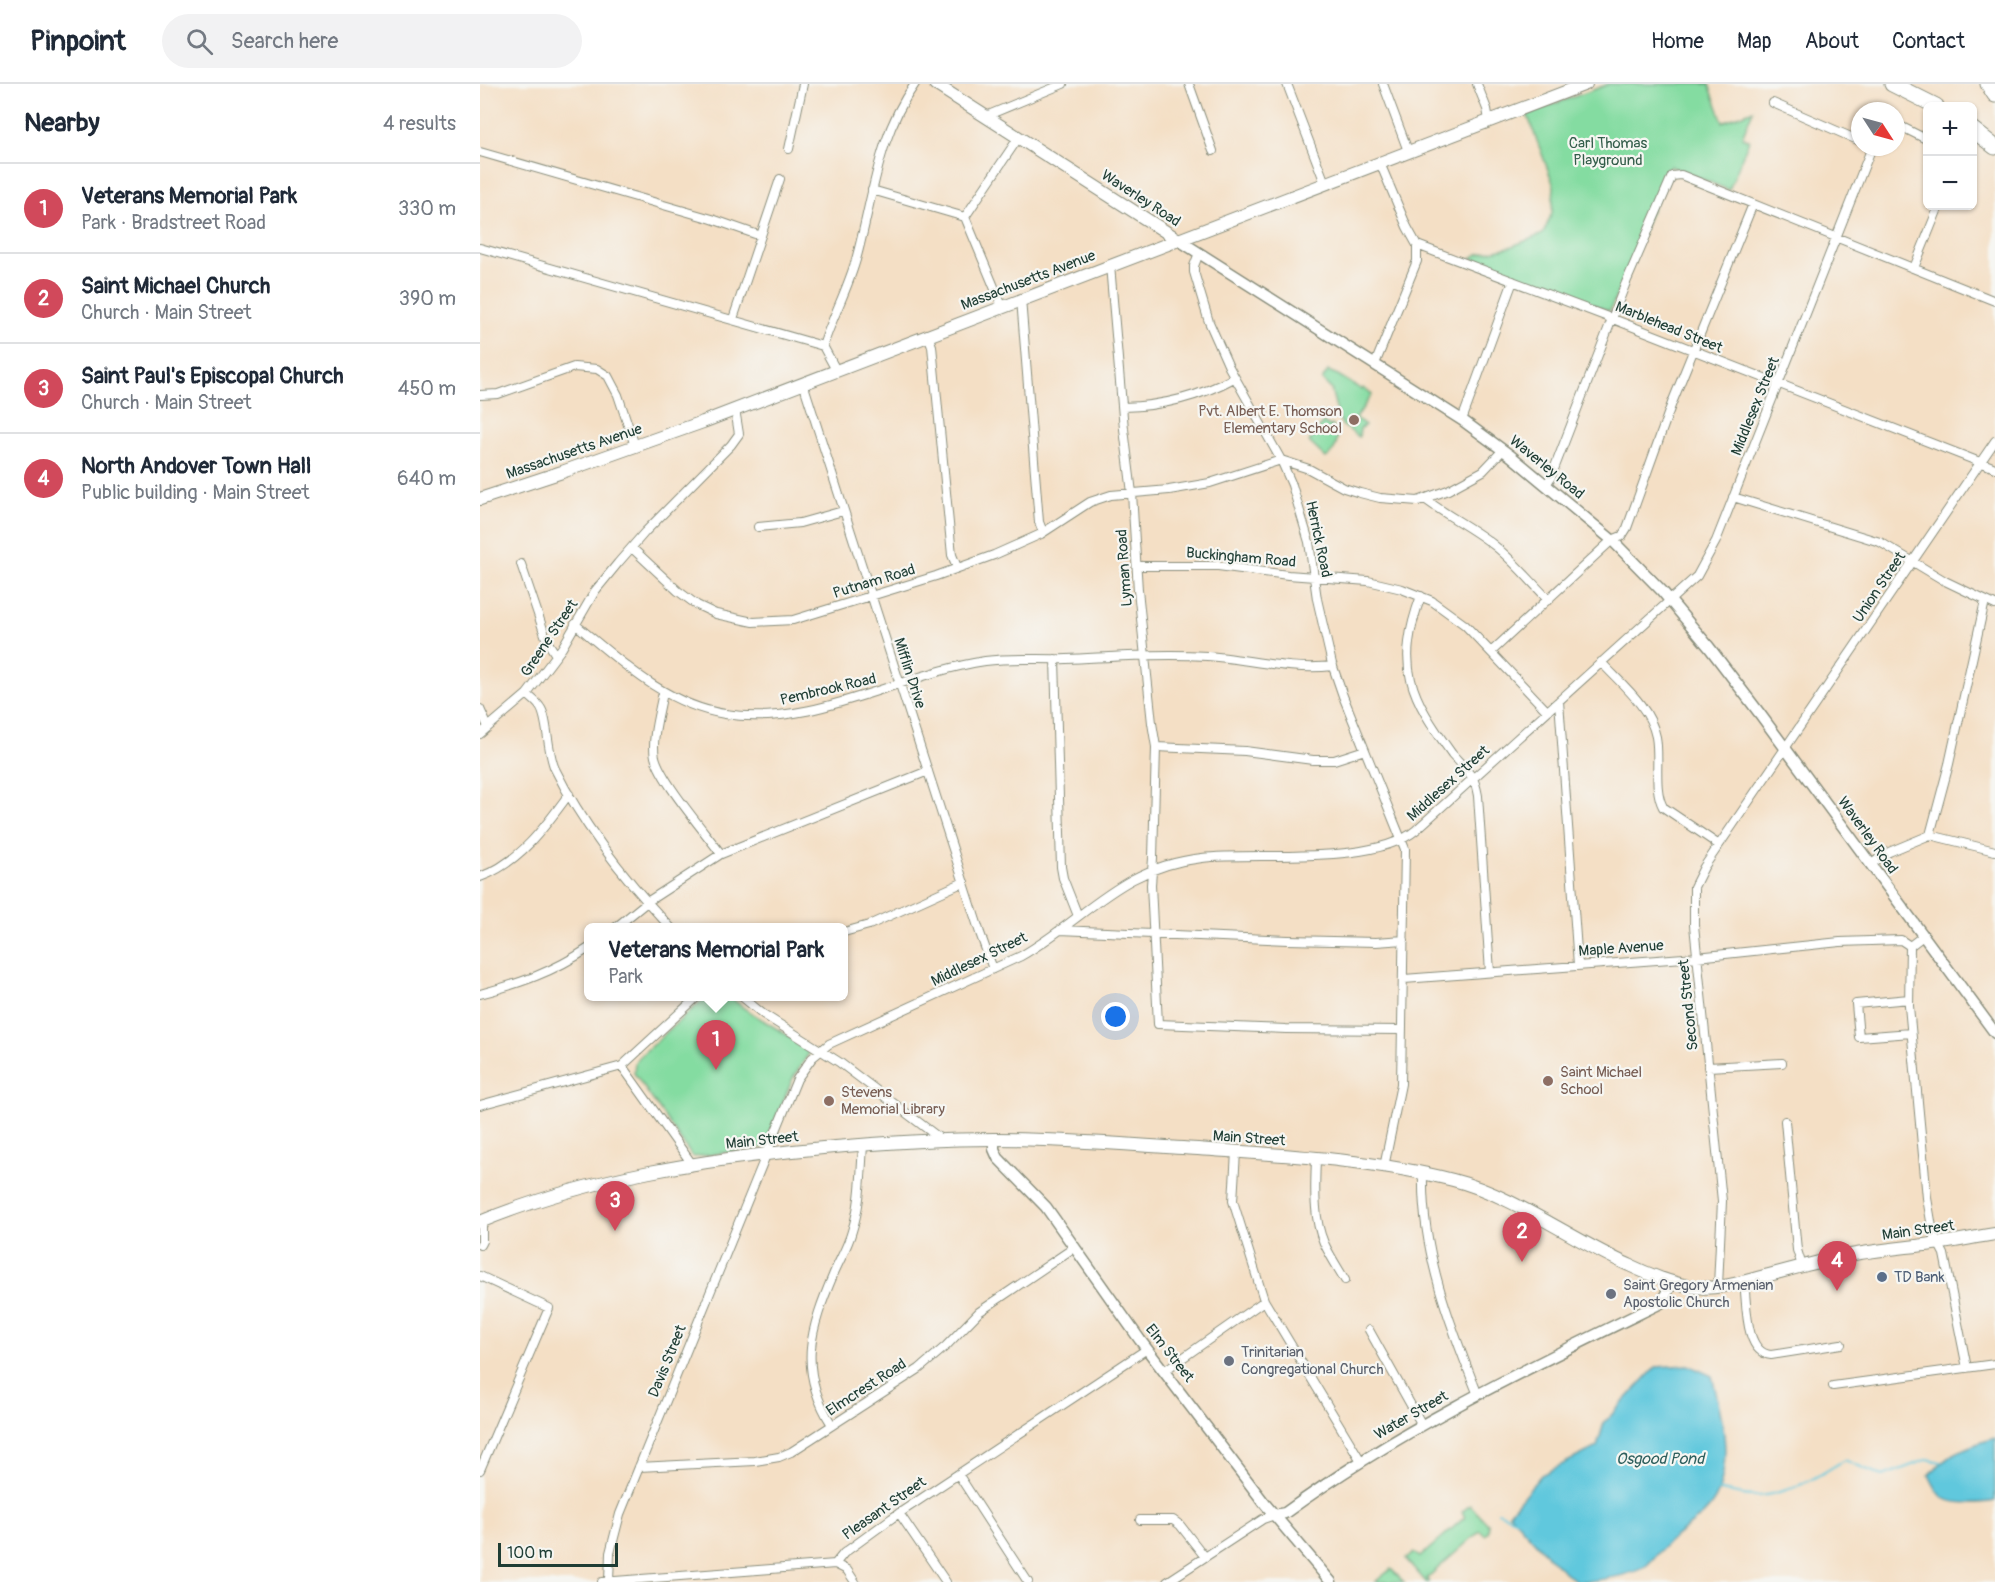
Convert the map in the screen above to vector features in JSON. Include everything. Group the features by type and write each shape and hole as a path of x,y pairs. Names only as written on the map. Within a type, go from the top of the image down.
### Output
{"highway":[{"path":"1892,84 1928,102"},
{"path":"1989,84 1995,89"},
{"path":"1989,84 1995,94"},
{"path":"1977,133 1995,147"}],"main road":[{"name":"Waverley Road","path":"935,84 1178,239"},
{"name":"Massachusetts Avenue","path":"480,500 735,409 1380,163 1571,86 1586,84"},
{"name":"Main Street","path":"481,1221 549,1197 634,1175 692,1164 863,1145 994,1138 1055,1140 1316,1159 1384,1167 1451,1179 1480,1189 1599,1252 1672,1283 1696,1287 1744,1281 1853,1254 1938,1244 1995,1234"}],"street":[{"path":"789,149 803,84"},
{"path":"823,346 857,258 881,156 892,125 915,84"},
{"path":"986,116 1063,84"},
{"path":"1190,84 1213,151"},
{"path":"1287,84 1325,183"},
{"path":"1383,84 1408,151"},
{"path":"1477,84 1489,120"},
{"path":"1773,103 1851,137"},
{"path":"1905,128 1923,138"},
{"path":"965,217 1019,138"},
{"path":"480,152 712,219 761,237"},
{"name":"Middlesex Street","path":"767,1154 799,1075 821,1050 852,1033 1037,947 1123,883 1165,864 1203,858 1346,852 1402,840 1416,830 1695,578 1714,545 1868,156"},
{"path":"1375,364 1417,261 1417,245 1380,163"},
{"path":"1546,484 1551,477 1672,176 1681,175 1995,301"},
{"path":"733,319 780,179"},
{"path":"872,190 965,217"},
{"path":"1491,652 1612,540 1622,536 1627,528 1668,414 1753,204"},
{"path":"1914,268 1937,210"},
{"path":"965,217 1002,306"},
{"name":"Waverley Road","path":"1178,239 1462,420 1546,484 1612,540 1670,600 1709,647 1995,1033"},
{"name":"Marblehead Street","path":"1417,245 1995,468"},
{"path":"480,250 823,346 836,370"},
{"name":"Herrick Road","path":"1199,253 1194,272 1209,320 1234,378 1281,460 1305,523 1321,618 1333,666 1405,849 1401,1084 1384,1167"},
{"name":"Lyman Road","path":"1110,265 1145,655 1156,747 1151,885 1158,1024 1286,1029 1401,1030"},
{"path":"1462,420 1513,281"},
{"path":"1021,299 1039,522 1043,532"},
{"path":"928,335 932,346 952,555 957,567"},
{"path":"480,394 498,394 574,367 597,369 608,376 618,395 635,446"},
{"path":"1123,407 1178,401 1234,378"},
{"name":"Mifflin Drive","path":"803,383 899,685 993,969"},
{"name":"Greene Street","path":"667,923 647,902 600,843 569,795 553,766 544,714 527,694 556,655 596,591 632,548 739,434 735,409"},
{"name":"Union Street","path":"1785,748 1995,441"},
{"path":"1281,460 1308,469 1360,493 1380,498 1418,501 1448,490 1483,471 1503,450"},
{"name":"Putnam Road","path":"632,548 678,591 697,605 716,614 740,620 793,621 936,576 994,555 1043,532 1090,502 1111,495 1169,490 1210,483 1281,460"},
{"path":"1733,497 1867,537 1891,547 1912,562 1995,605"},
{"path":"1425,499 1496,547 1549,600"},
{"path":"758,527 800,524 843,512"},
{"path":"522,564 547,641 556,655"},
{"name":"Buckingham Road","path":"1137,566 1209,566 1315,576 1381,583 1421,596 1432,601 1465,625 1547,711"},
{"path":"1421,596 1414,616 1407,654 1407,669 1426,717 1473,779 1478,796 1490,972"},
{"path":"1930,835 1985,601"},
{"name":"Pembrook Road","path":"575,624 663,692 721,714 755,717 781,715 821,707 987,660 1145,655 1206,656 1285,667 1333,666"},
{"path":"1055,659 1061,867 1078,916"},
{"path":"1601,662 1635,698 1652,721 1656,737 1658,790 1662,807 1719,844"},
{"path":"663,692 655,756 676,793 721,854"},
{"path":"480,734 527,694"},
{"path":"1559,700 1578,965"},
{"path":"480,708 488,727"},
{"path":"1156,747 1245,751 1313,760 1335,760 1365,750"},
{"name":"Second Street","path":"1718,1286 1722,1201 1693,914 1694,887 1719,844 1785,748"},
{"path":"620,923 647,902 721,854 928,771"},
{"path":"480,877 500,869 519,854 569,795"},
{"path":"1871,864 1889,852 1930,835 1995,851"},
{"path":"848,931 869,925 964,882"},
{"path":"1059,930 1154,936 1288,940 1376,942 1404,940"},
{"path":"1923,936 1910,946 1909,999 1927,1197 1933,1233 1944,1254 1967,1368"},
{"name":"Maple Avenue","path":"1404,979 1697,957 1873,940 1901,940 1910,946"},
{"path":"480,994 527,981 554,969 584,950"},
{"path":"1909,999 1856,1004 1859,1037 1911,1033"},
{"path":"480,1105 622,1066 693,1001"},
{"path":"747,1001 890,1099 942,1140"},
{"path":"1708,1067 1782,1063"},
{"path":"622,1066 692,1164"},
{"path":"1785,1120 1797,1250 1802,1266"},
{"name":"Elm Street","path":"994,1138 994,1149 998,1158 1035,1195 1164,1371 1275,1515 1331,1582"},
{"path":"832,1425 813,1387 810,1350 817,1317 855,1221 863,1145"},
{"path":"1236,1152 1233,1201 1264,1301 1361,1461"},
{"name":"Davis Street","path":"609,1582 610,1553 618,1522 767,1154"},
{"path":"1316,1159 1316,1200 1320,1233 1345,1280"},
{"path":"1423,1174 1431,1255 1451,1323 1478,1395"},
{"path":"480,1245 482,1241 481,1221"},
{"name":"Elmcrest Road","path":"639,1467 755,1461 779,1457 804,1444 919,1369 946,1346 979,1312 1075,1247"},
{"path":"480,1276 549,1308 480,1470"},
{"path":"1744,1281 1752,1342 1760,1352 1771,1355 1841,1344"},
{"name":"Water Street","path":"1167,1582 1263,1520 1285,1513 1361,1461 1422,1425 1661,1303 1672,1283"},
{"path":"1164,1371 1264,1301"},
{"path":"1369,1330 1422,1425"},
{"name":"Pleasant Street","path":"836,1564 844,1553 899,1513 1147,1348"},
{"path":"1833,1386 1995,1364"},
{"path":"958,1474 1028,1582"},
{"path":"899,1513 946,1582"},
{"path":"1140,1520 1173,1520 1180,1525 1205,1557"},
{"path":"602,1582 836,1564 847,1570 855,1582"}],"green space":[{"name":"Carl Thomas Playground","path":"1609,84 1709,84 1723,122 1753,110 1742,137 1749,140 1729,190 1670,166 1610,311 1471,258 1478,254 1510,247 1543,234 1552,213 1554,186 1527,114"},
{"path":"1328,371 1372,394 1356,418 1365,425 1360,429 1359,437 1342,425 1331,389 1322,380"},
{"path":"1323,422 1331,427 1332,425 1338,432 1332,453 1326,458 1309,442"},
{"path":"702,1001 735,1001 811,1050 793,1078 764,1147 694,1157 634,1073 635,1062"},
{"path":"1470,1505 1488,1524 1487,1533 1485,1535 1480,1531 1427,1578 1429,1582 1426,1582 1406,1559 1414,1553 1420,1557 1465,1517 1462,1512"},
{"path":"1391,1569 1404,1582 1375,1582"}],"water":[{"name":"Osgood Pond","path":"1688,1365 1712,1376 1722,1420 1725,1449 1718,1493 1704,1513 1669,1541 1651,1562 1641,1569 1614,1577 1578,1581 1561,1569 1509,1513 1541,1475 1597,1447 1604,1423 1656,1367"},
{"path":"1995,1438 1995,1501 1961,1503 1944,1498 1936,1490 1929,1475 1959,1451"}],"waterway":[{"path":"1717,1490 1748,1496 1782,1492 1804,1483 1844,1460 1883,1476 1928,1459 1941,1462"},
{"path":"1498,1512 1515,1519"}],"place":[{"name":"Pvt. Albert E. Thomson Elementary School","path":"1354,420"},
{"name":"Veterans Memorial Park","path":"716,1070"},
{"name":"Saint Michael School","path":"1548,1081"},
{"name":"Stevens Memorial Library","path":"829,1101"},
{"name":"Saint Paul's Episcopal Church","path":"615,1231"},
{"name":"Saint Michael Church","path":"1522,1262"},
{"name":"TD Bank","path":"1882,1277"},
{"name":"North Andover Town Hall","path":"1837,1291"},
{"name":"Saint Gregory Armenian Apostolic Church","path":"1611,1294"},
{"name":"Trinitarian Congregational Church","path":"1229,1361"}]}
